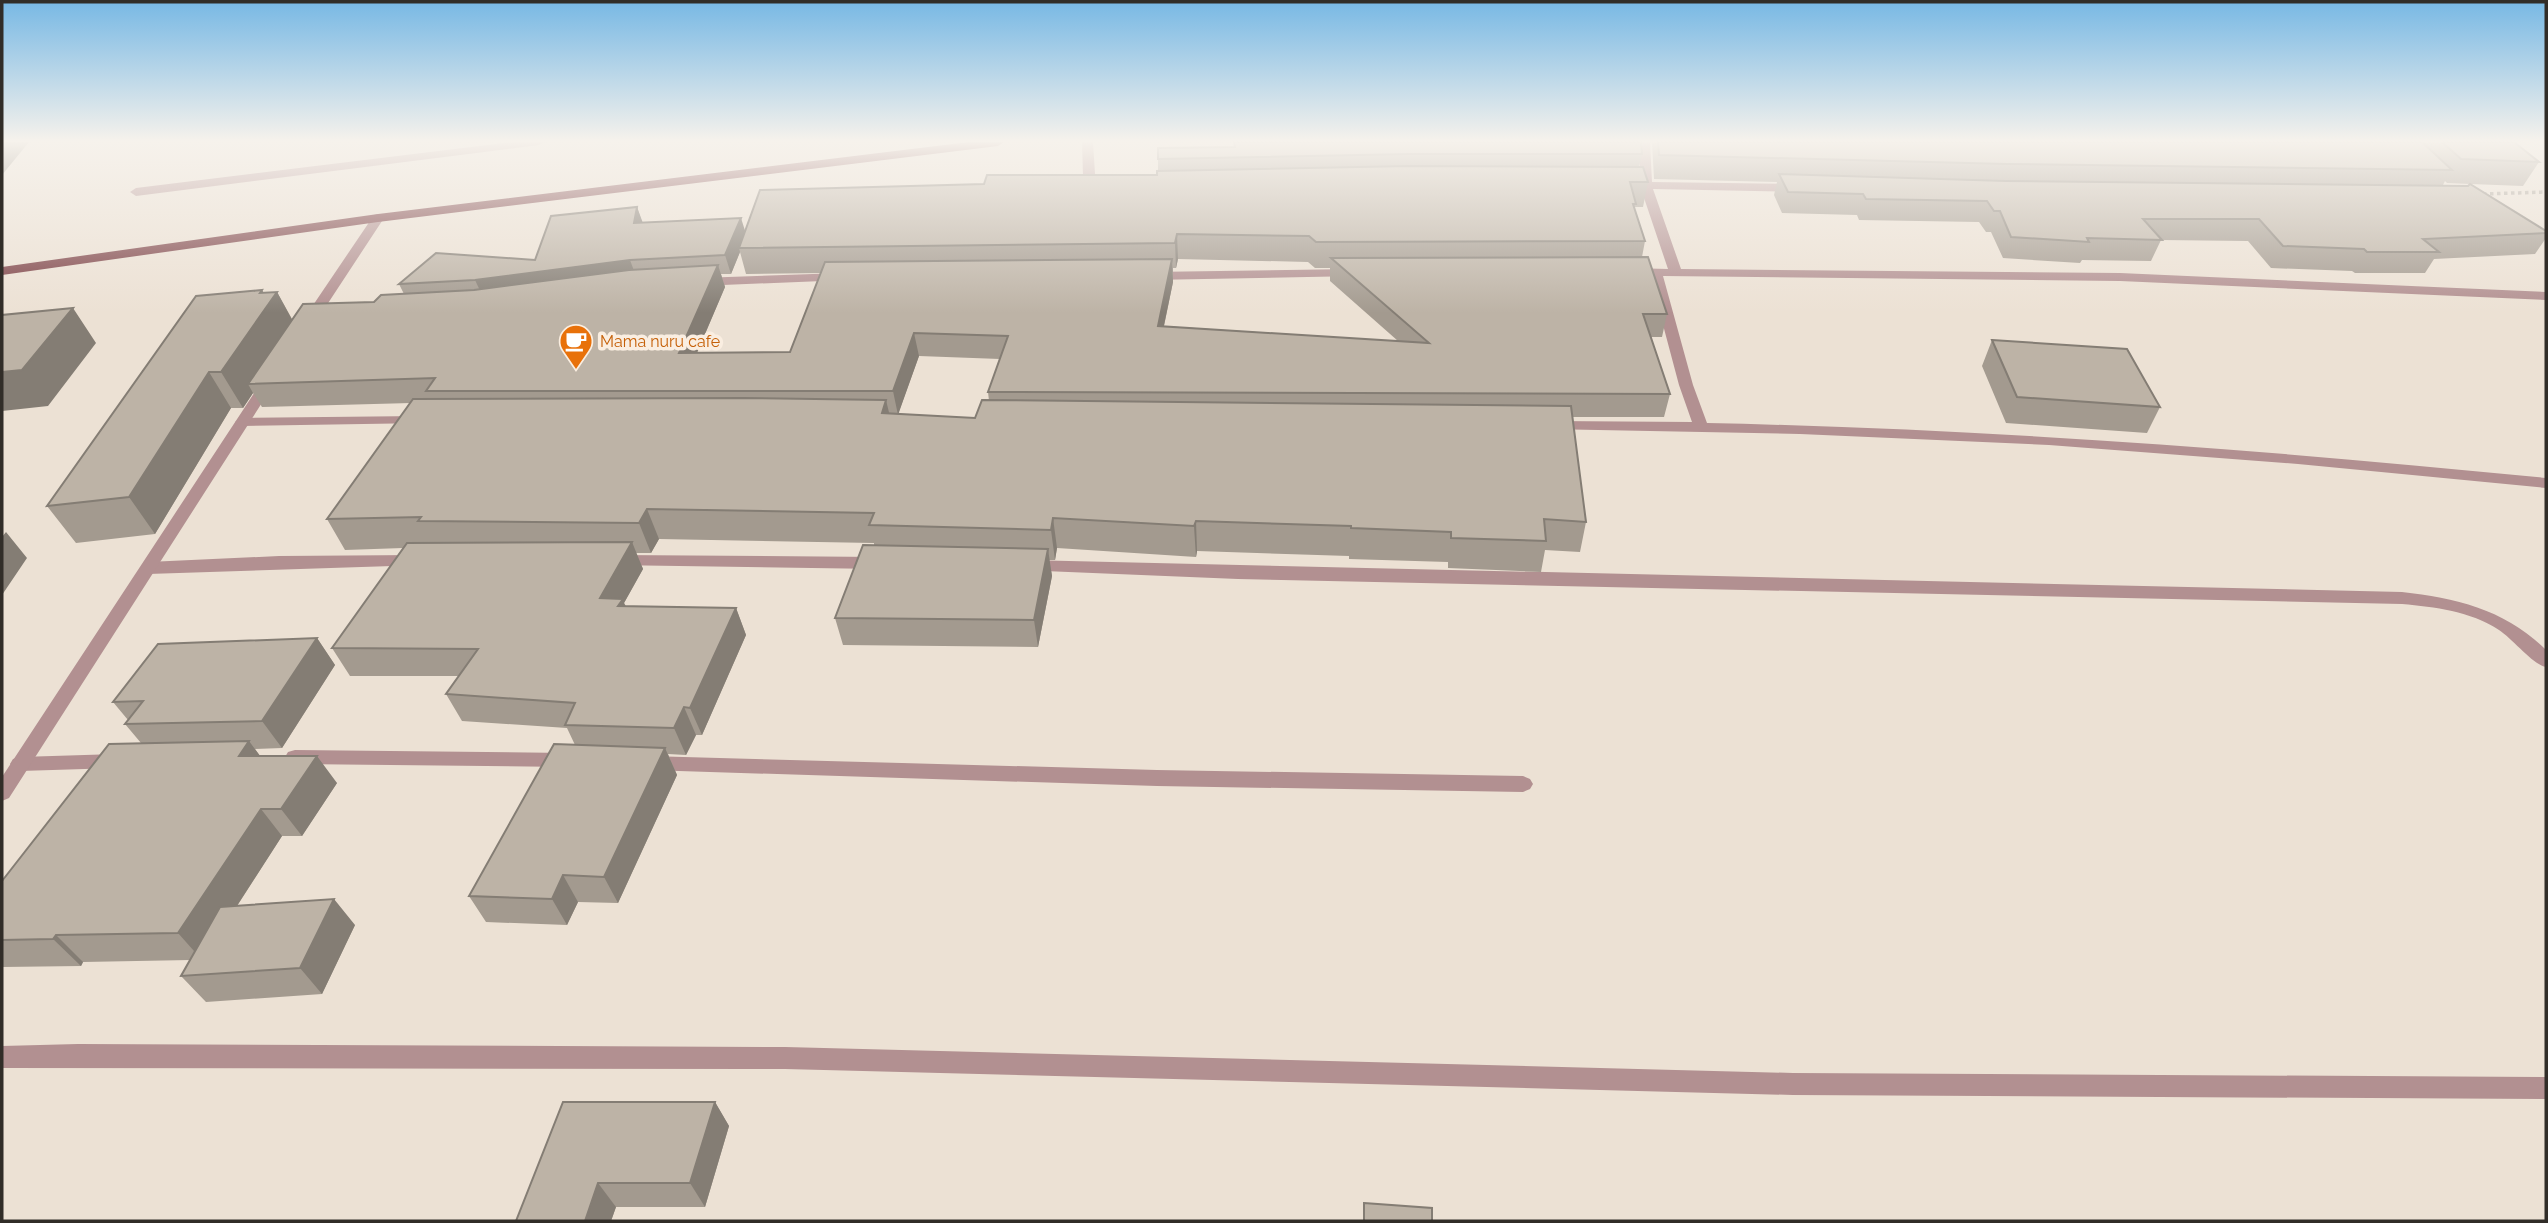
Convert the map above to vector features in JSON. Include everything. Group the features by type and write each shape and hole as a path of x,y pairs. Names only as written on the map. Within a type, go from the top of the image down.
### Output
{"highway":[{"path":"2,271 532,199"}],"street":[{"path":"1651,199 1676,272"},
{"path":"299,337 378,218"},
{"path":"1617,272 2120,277 2546,296"},
{"path":"1655,272 1700,427"},
{"path":"1141,276 1367,273"},
{"path":"685,283 862,277"},
{"path":"313,316 334,315"},
{"path":"2,793 278,369"},
{"path":"242,422 433,420"},
{"path":"1536,426 1867,430 2058,440 2257,454 2546,483"},
{"path":"148,568 279,562 428,561"},
{"path":"605,561 903,563"},
{"path":"1013,566 2429,599 2487,614 2529,641 2546,662"},
{"path":"270,757 589,761"},
{"path":"20,764 139,760"},
{"path":"630,762 1171,779 1523,784"},
{"path":"2,1057 785,1058 1793,1084 2546,1088"}],"building":[{"path":"757,199 1635,199 1636,204 1633,204 1645,241 1316,242 1309,236 1177,234 1175,243 739,248"},
{"path":"1870,199 2494,199 2546,233 2423,239 2439,252 2367,252 2364,249 2283,246 2259,219 2143,219 2162,240 2087,238 2089,242 2011,237 2000,211 1994,211 1987,201"},
{"path":"637,207 634,223 741,218 725,255 630,260 475,280 399,284 436,253 535,260 551,216"},
{"path":"1648,257 1667,314 1643,314 1670,394 988,392 1008,336 914,333 893,391 426,391 435,378 248,384 303,304 374,302 381,295 474,290 629,270 718,265 679,353 790,352 825,262 1172,259 1158,326 1429,343 1331,258"},
{"path":"262,290 260,293 277,292 221,372 209,372 129,497 47,506 196,296"},
{"path":"73,308 22,370 2,372 2,315"},
{"path":"1992,340 2127,349 2160,407 2017,397"},
{"path":"413,399 886,400 882,413 975,418 982,400 1571,406 1586,522 1544,519 1546,541 1451,538 1451,532 1351,526 1196,521 1194,526 1053,518 1051,530 869,525 874,513 647,509 639,523 418,521 421,517 327,519"},
{"path":"632,542 600,598 623,599 618,606 736,608 690,708 684,707 674,728 565,725 575,703 446,694 478,649 332,648 407,543"},
{"path":"863,545 1048,549 1034,620 835,618"},
{"path":"317,638 262,721 125,724 143,701 113,702 158,644"},
{"path":"249,741 239,756 317,756 281,809 261,809 178,933 56,935 53,939 2,940 2,881 109,744"},
{"path":"554,744 665,748 604,877 563,875 552,899 469,896"},
{"path":"334,899 300,968 181,976 220,907"},
{"path":"563,1102 715,1102 690,1183 598,1183 585,1221 516,1221"},
{"path":"1364,1203 1432,1208 1432,1221 1364,1221"}],"place":[{"name":"Mama nuru cafe","path":"576,371"}]}
